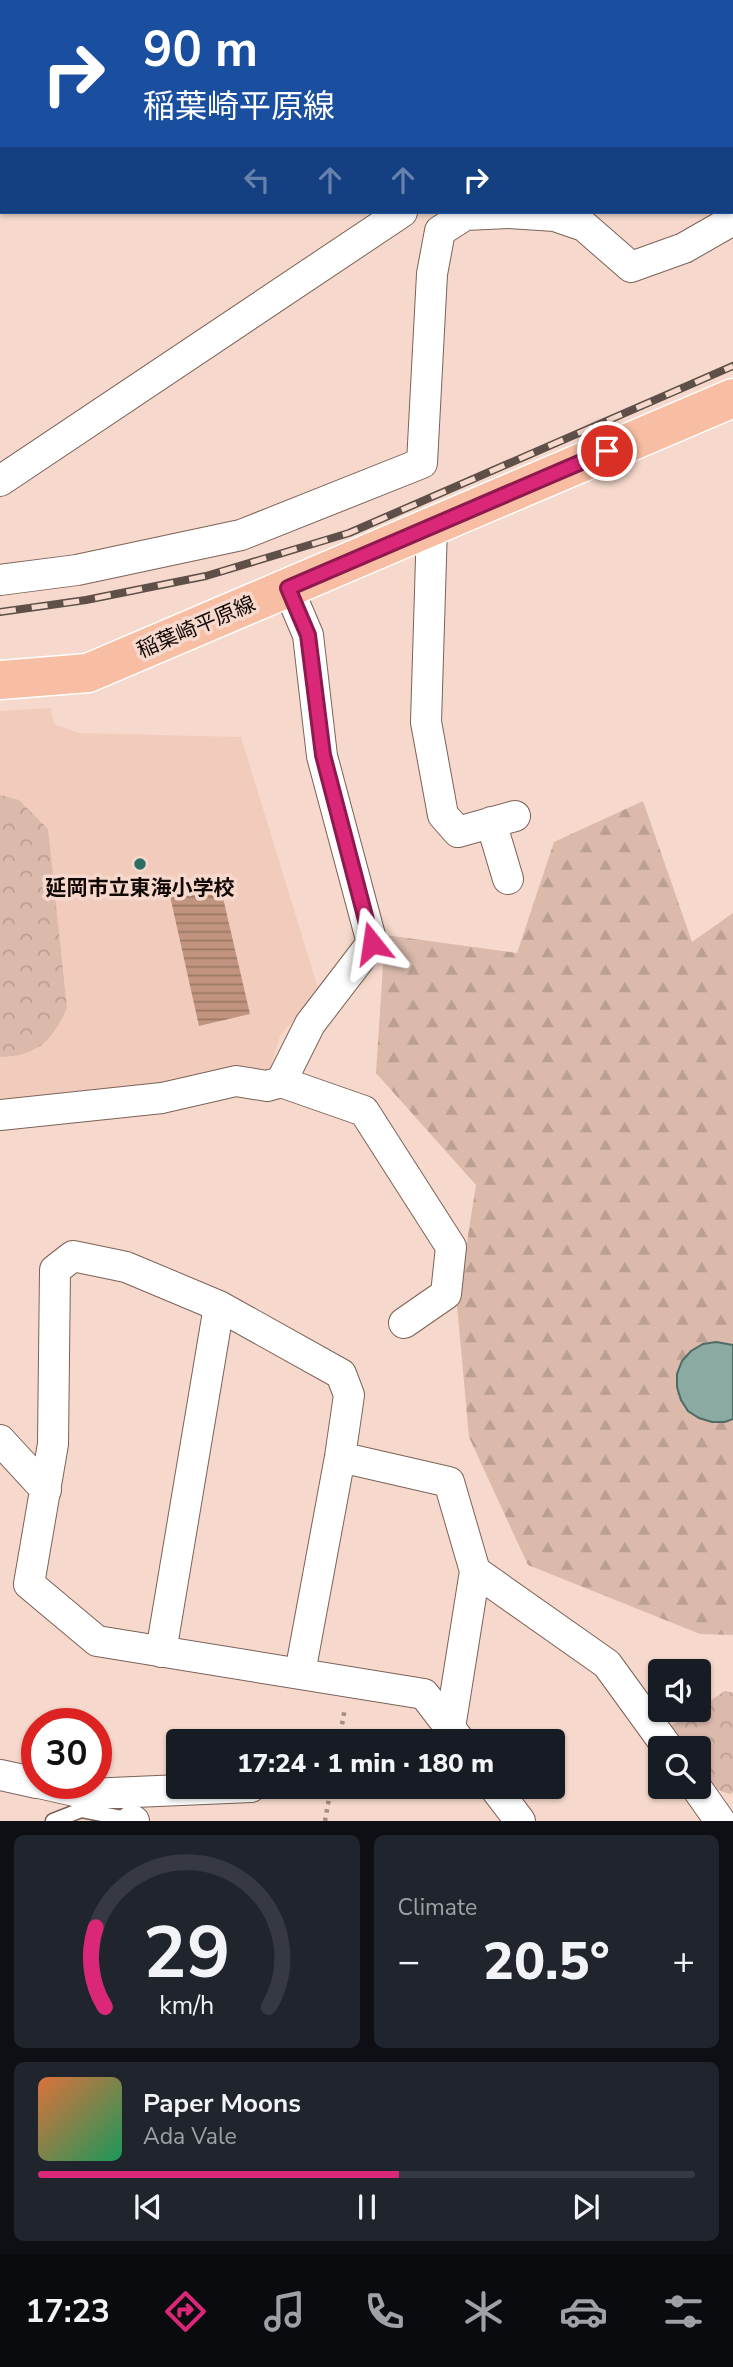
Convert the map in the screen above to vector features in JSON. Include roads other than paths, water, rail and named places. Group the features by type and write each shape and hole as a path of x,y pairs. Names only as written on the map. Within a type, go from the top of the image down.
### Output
{"main road":[{"name":"稲葉崎平原線","path":"0,680 88,673 733,398"}],"street":[{"path":"0,481 399,214"},
{"path":"0,580 77,570 241,535 422,463 432,274 440,231 465,215 487,214"},
{"path":"524,214 555,216 584,226 631,267 684,248 733,220"},
{"path":"432,526 426,722 443,815 458,831 503,819 508,879"},
{"path":"281,1082 310,1024 372,943 323,755 308,635 288,588"},
{"path":"0,1115 162,1098 236,1081 267,1086 281,1082 363,1111 451,1247 446,1294 404,1323"},
{"path":"300,1673 349,1395 341,1374 219,1306 126,1266 73,1256 55,1270 54,1444 29,1584 97,1641 424,1694 450,1729"},
{"path":"161,1652 219,1306"},
{"path":"0,1440 46,1490"},
{"path":"340,1457 449,1482 475,1571 456,1729"},
{"path":"475,1571 607,1664 659,1736"},
{"path":"0,1775 21,1779"},
{"path":"112,1793 166,1791"},
{"path":"503,1799 520,1821"},
{"path":"708,1799 724,1816"}],"lane":[{"path":"53,1821 80,1810 132,1821"}],"railway":[{"path":"0,612 86,600 206,576 349,533 733,366"}],"place":[{"name":"延岡市立東海小学校","path":"140,864"}]}
